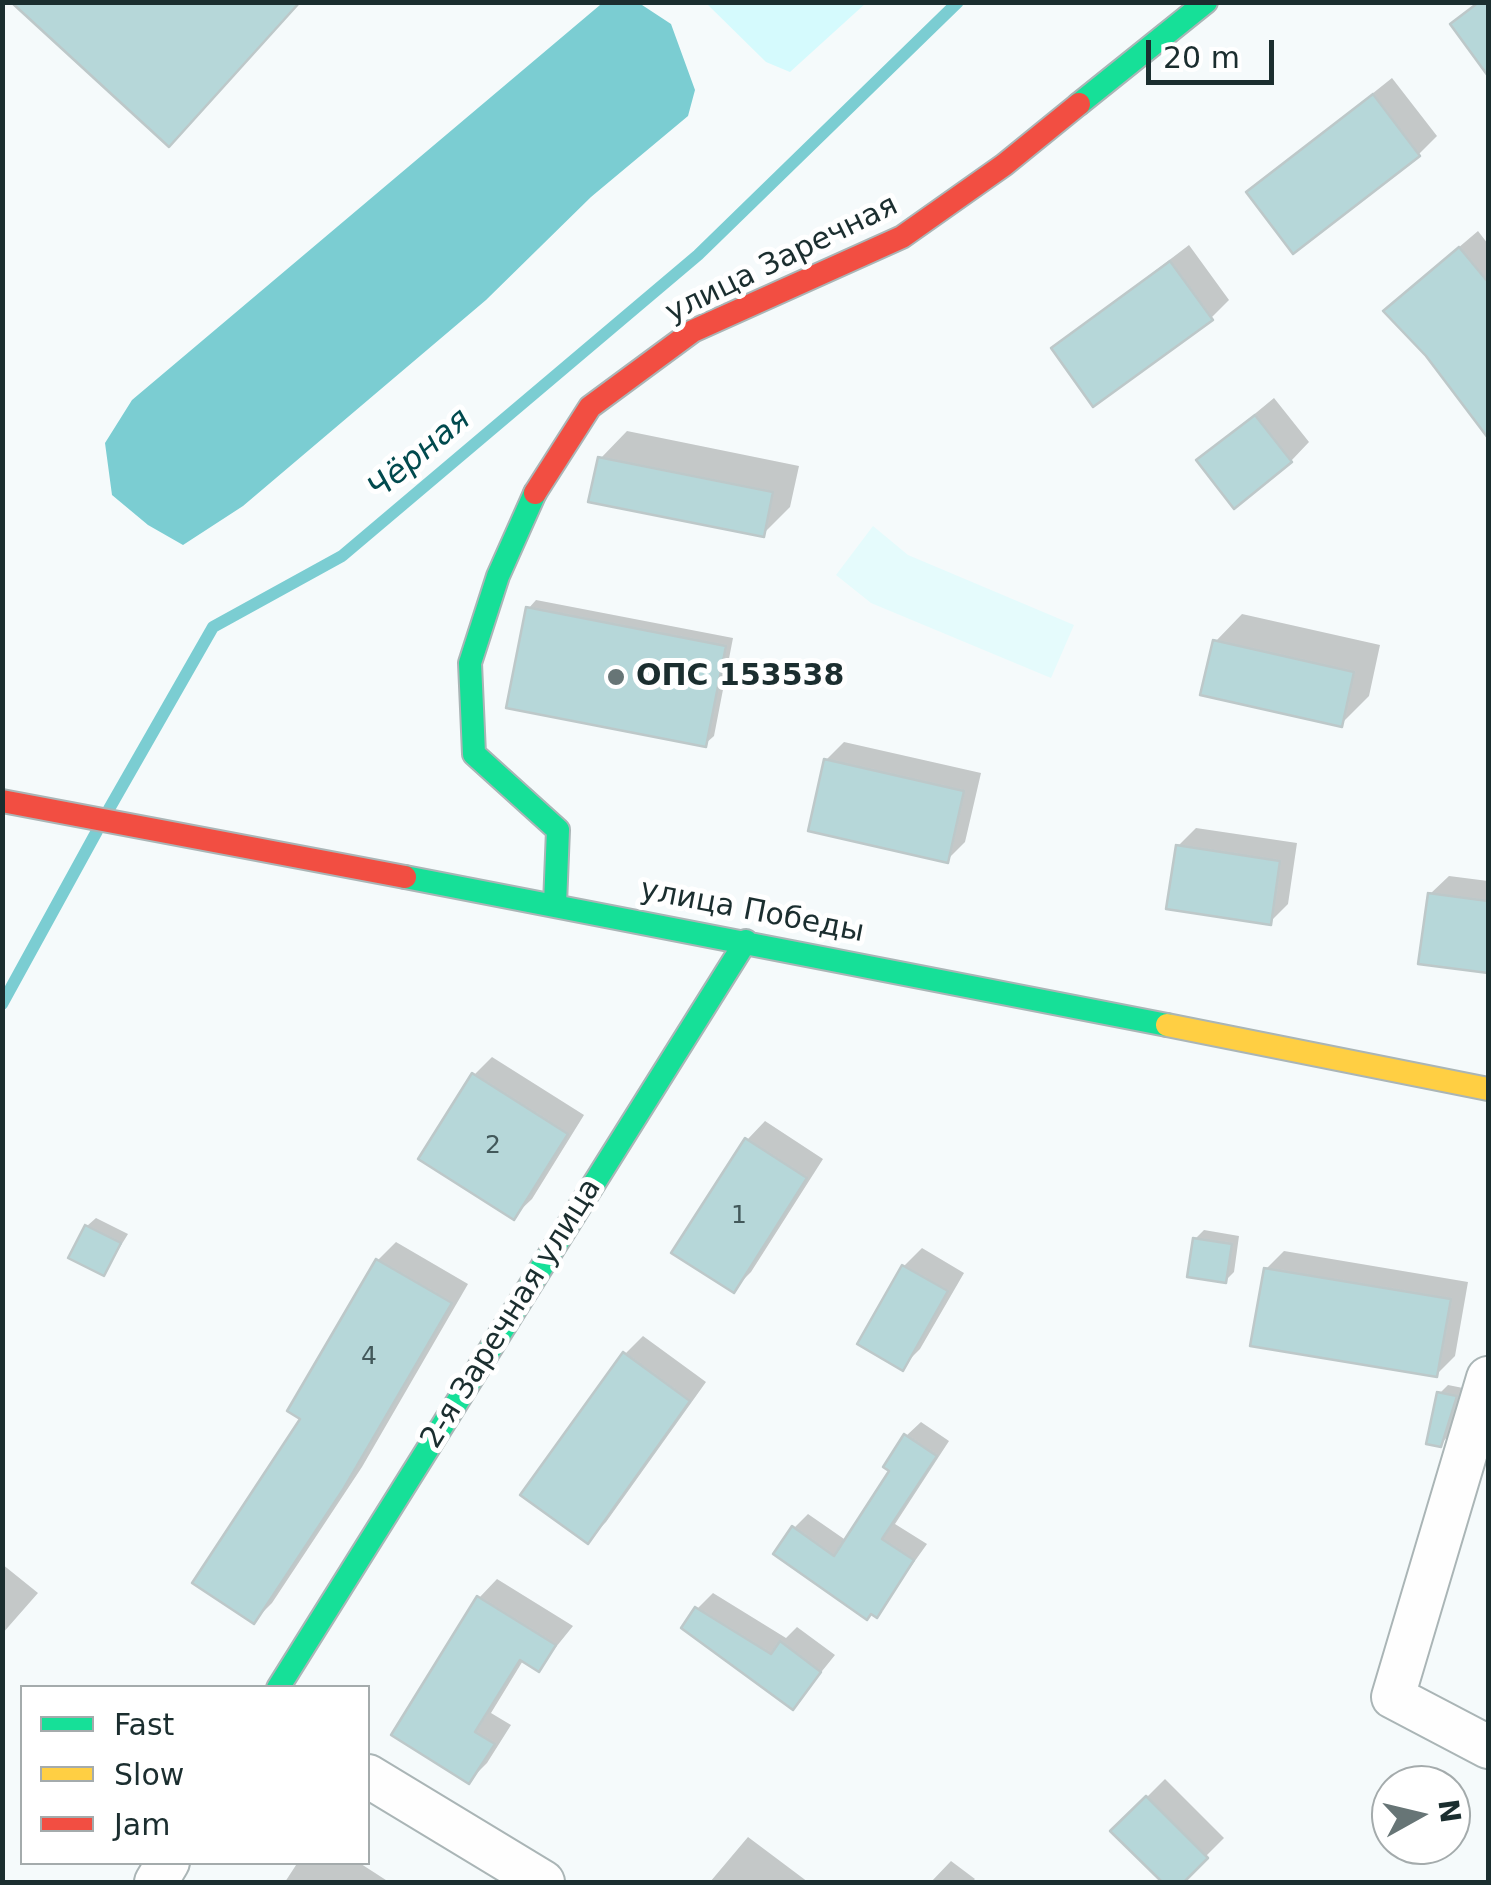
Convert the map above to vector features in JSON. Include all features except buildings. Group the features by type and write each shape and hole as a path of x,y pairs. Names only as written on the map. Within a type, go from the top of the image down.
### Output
{"street":[{"name":"улица Заречная","path":"555,904 558,830 474,754 470,663 498,576 535,494 590,407 694,330 902,238 1004,166 1206,2"},
{"name":"улица Победы","path":"2,801 746,941 1488,1089"},
{"name":"2-я Заречная улица","path":"280,1685 746,941"},
{"path":"1488,1378 1393,1697 1488,1747"},
{"path":"370,1777 543,1882"}],"shaded area":[{"path":"706,3 866,3 790,72 766,62"},
{"path":"873,526 908,555 1074,625 1051,678 871,603 836,575"}],"water":[{"path":"639,3 671,24 695,90 688,116 591,197 486,300 243,506 183,545 148,525 112,495 105,443 132,400 600,5"}],"waterway":[{"name":"Чёрная","path":"109,809 213,627 342,556 698,255 958,2"},
{"name":"Чёрная","path":"2,1004 97,831"}],"traffic: fast":[{"path":"1079,104 1206,2"},
{"path":"535,493 498,576 470,663 474,754 558,830 555,904"},
{"path":"405,877 1167,1025"},
{"path":"280,1685 746,941"}],"traffic: slow":[{"path":"1167,1025 1488,1089"}],"traffic: jam":[{"path":"535,493 590,407 693,331 902,237 1004,165 1079,104"},
{"path":"2,801 405,877"}],"place":[{"name":"ОПС 153538","path":"616,677"}]}
